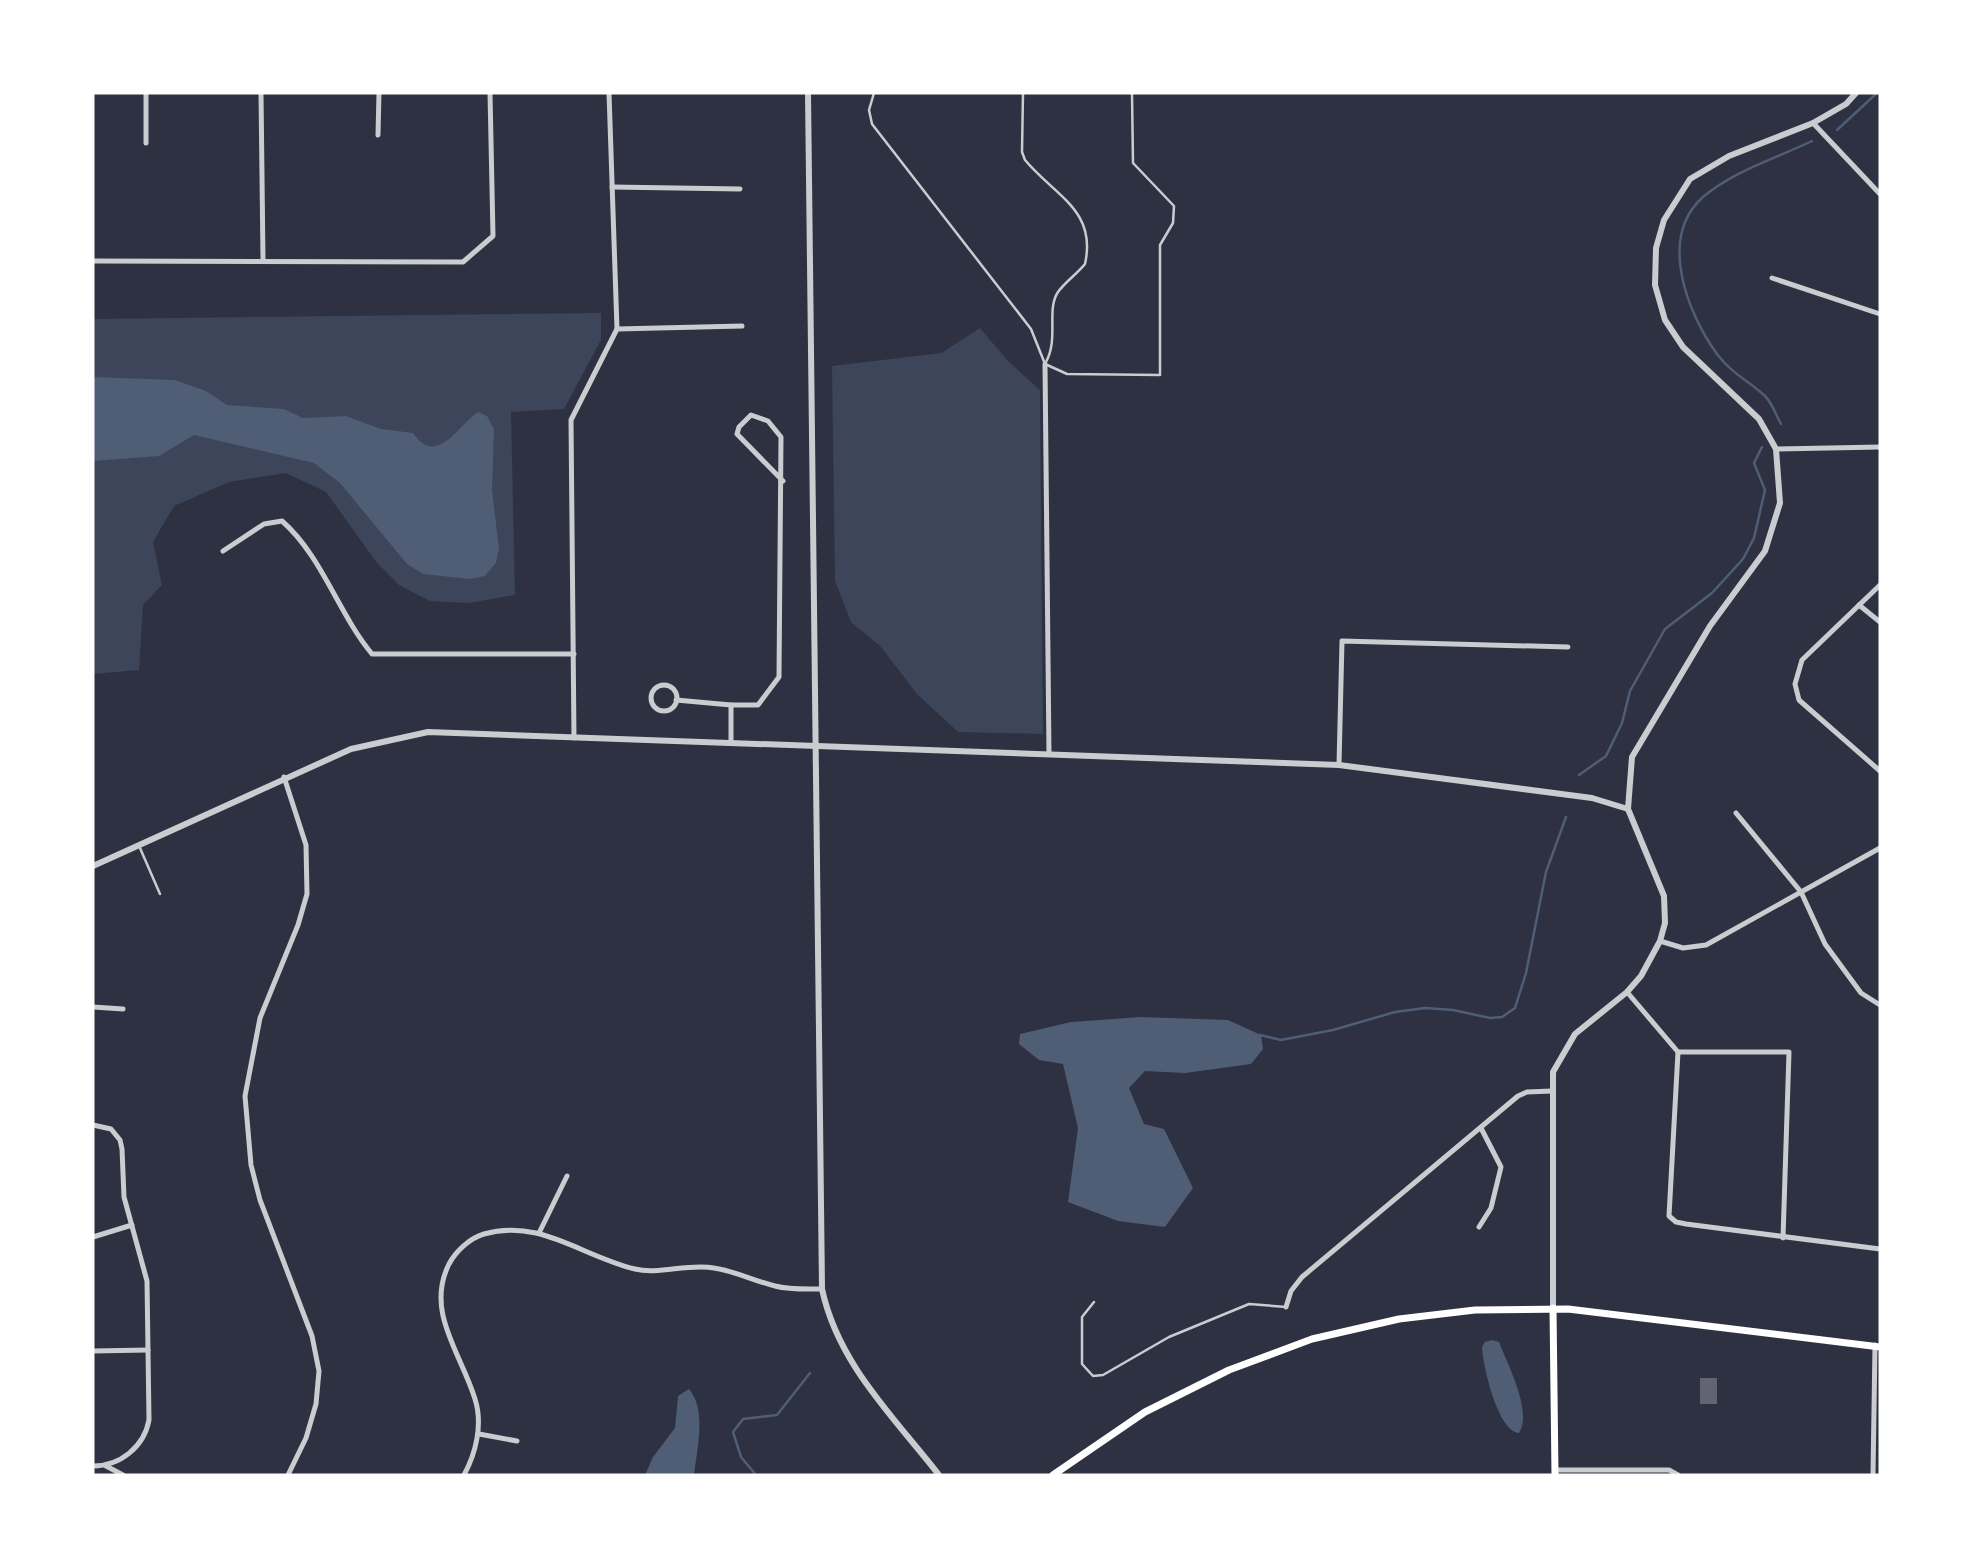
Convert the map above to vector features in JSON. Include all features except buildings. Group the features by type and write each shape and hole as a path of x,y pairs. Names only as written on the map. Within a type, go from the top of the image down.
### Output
{"main road":[{"path":"1553,1308 1555,1473"},
{"path":"1053,1475 1145,1412 1229,1370 1282,1349 1338,1332 1418,1316 1475,1310 1553,1308 1613,1312 1878,1346"}],"street":[{"path":"146,93 146,143"},
{"path":"261,93 263,260"},
{"path":"378,135 379,93"},
{"path":"93,261 463,262 493,236 490,93"},
{"path":"574,738 571,419 617,329 609,93"},
{"path":"808,93 822,1289 830,1320 848,1359 939,1475"},
{"path":"1553,1308 1553,1072 1565,1047 1575,1034 1627,992 1642,976 1660,941 1665,923 1664,896 1628,809 1632,757 1710,626 1765,551 1780,503 1776,449 1759,419 1683,346 1665,320 1655,285 1656,247 1664,220 1690,178 1728,156 1813,123 1846,104 1856,93"},
{"path":"1813,123 1880,194"},
{"path":"612,187 740,188"},
{"path":"1772,278 1880,314"},
{"path":"617,329 741,326"},
{"path":"1045,364 1049,754"},
{"path":"676,700 758,705 779,677 783,481 782,437 768,421 751,415 739,427 737,434 783,481"},
{"path":"1776,449 1880,447"},
{"path":"223,551 264,524 282,520 297,534 354,632 372,654 574,654"},
{"path":"1880,584 1802,660 1796,684 1800,700 1880,771"},
{"path":"1859,605 1880,622"},
{"path":"1339,765 1342,641 1568,647"},
{"path":"665,685 673,688 676,700 672,707 664,710 653,705 651,697 654,689 665,685"},
{"path":"731,705 731,741"},
{"path":"93,866 284,777 351,749 428,732 1339,765 1592,798 1628,809"},
{"path":"284,777 306,845 307,894 298,925 260,1018 246,1096 251,1165 260,1200 312,1336 319,1371 316,1404 306,1438 288,1475"},
{"path":"1735,813 1801,892 1825,944 1861,993 1880,1005"},
{"path":"1660,941 1684,948 1706,945 1880,848"},
{"path":"1627,992 1678,1052 1669,1216 1686,1224 1880,1249"},
{"path":"93,1007 123,1009"},
{"path":"1678,1052 1789,1052 1783,1238"},
{"path":"1286,1307 1291,1291 1302,1277 1518,1096 1527,1092 1552,1091"},
{"path":"93,1125 111,1129 120,1140 123,1188 147,1281 147,1430 137,1447 106,1466"},
{"path":"1479,1227 1491,1208 1501,1167 1481,1128"},
{"path":"540,1231 567,1176"},
{"path":"93,1237 132,1225"},
{"path":"464,1475 479,1434 476,1400 447,1334 440,1307 441,1279 454,1253 477,1236 511,1227 540,1231 583,1253 638,1270 714,1268 775,1286 822,1289"},
{"path":"1873,1475 1872,1436 1878,1346"},
{"path":"93,1351 148,1350"},
{"path":"479,1434 517,1441"},
{"path":"1872,1436 1880,1436"},
{"path":"93,1466 106,1466 123,1475"},
{"path":"1555,1473 1669,1470 1678,1475"}],"lane":[{"path":"874,93 869,110 872,124 1031,329 1045,364 1067,374 1160,375 1160,245 1173,223 1174,206 1133,163 1132,93"},
{"path":"1023,93 1022,152 1025,160 1083,217 1087,230 1085,264 1058,293 1055,301 1053,348 1045,364"},
{"path":"138,845 160,894"},
{"path":"1094,1302 1082,1317 1082,1364 1093,1376 1103,1375 1169,1338 1249,1304 1286,1307"}],"shaded area":[{"path":"601,313 601,340 564,409 511,412 515,595 469,603 430,601 399,585 377,563 326,492 286,473 229,482 174,506 153,542 162,585 143,605 139,670 93,674 93,319"},
{"path":"980,328 1008,361 1040,390 1043,734 958,732 917,694 881,647 851,622 835,581 832,366 941,353"},
{"path":"93,377 175,380 206,391 227,405 284,409 303,418 346,416 381,429 413,433 422,443 430,446 447,440 478,412 487,416 494,429 492,490 499,549 496,563 485,576 470,579 423,574 407,564 340,483 314,463 194,435 159,456 93,461"},
{"path":"1140,1017 1228,1020 1261,1035 1263,1049 1251,1064 1185,1073 1145,1071 1129,1088 1144,1124 1164,1129 1193,1188 1165,1227 1118,1221 1068,1202 1078,1128 1063,1064 1039,1060 1019,1044 1020,1034 1071,1022"},
{"path":"1485,1342 1499,1342 1521,1401 1523,1413 1519,1433 1511,1430 1504,1422 1493,1397 1482,1347"},
{"path":"689,1389 695,1398 699,1419 694,1475 645,1475 653,1457 675,1428 678,1396"}],"waterway":[{"path":"1837,130 1877,93"},
{"path":"1781,424 1765,396 1717,354 1696,318 1682,276 1682,233 1689,214 1703,197 1715,188 1741,172 1812,141"},
{"path":"1579,775 1606,756 1622,723 1630,691 1665,629 1712,593 1743,559 1754,538 1765,490 1754,463 1762,447"},
{"path":"1260,1035 1281,1040 1333,1030 1395,1012 1425,1008 1453,1010 1490,1018 1502,1017 1515,1008 1526,973 1546,872 1566,817"},
{"path":"756,1475 741,1457 733,1432 743,1419 777,1415 810,1373"}]}
